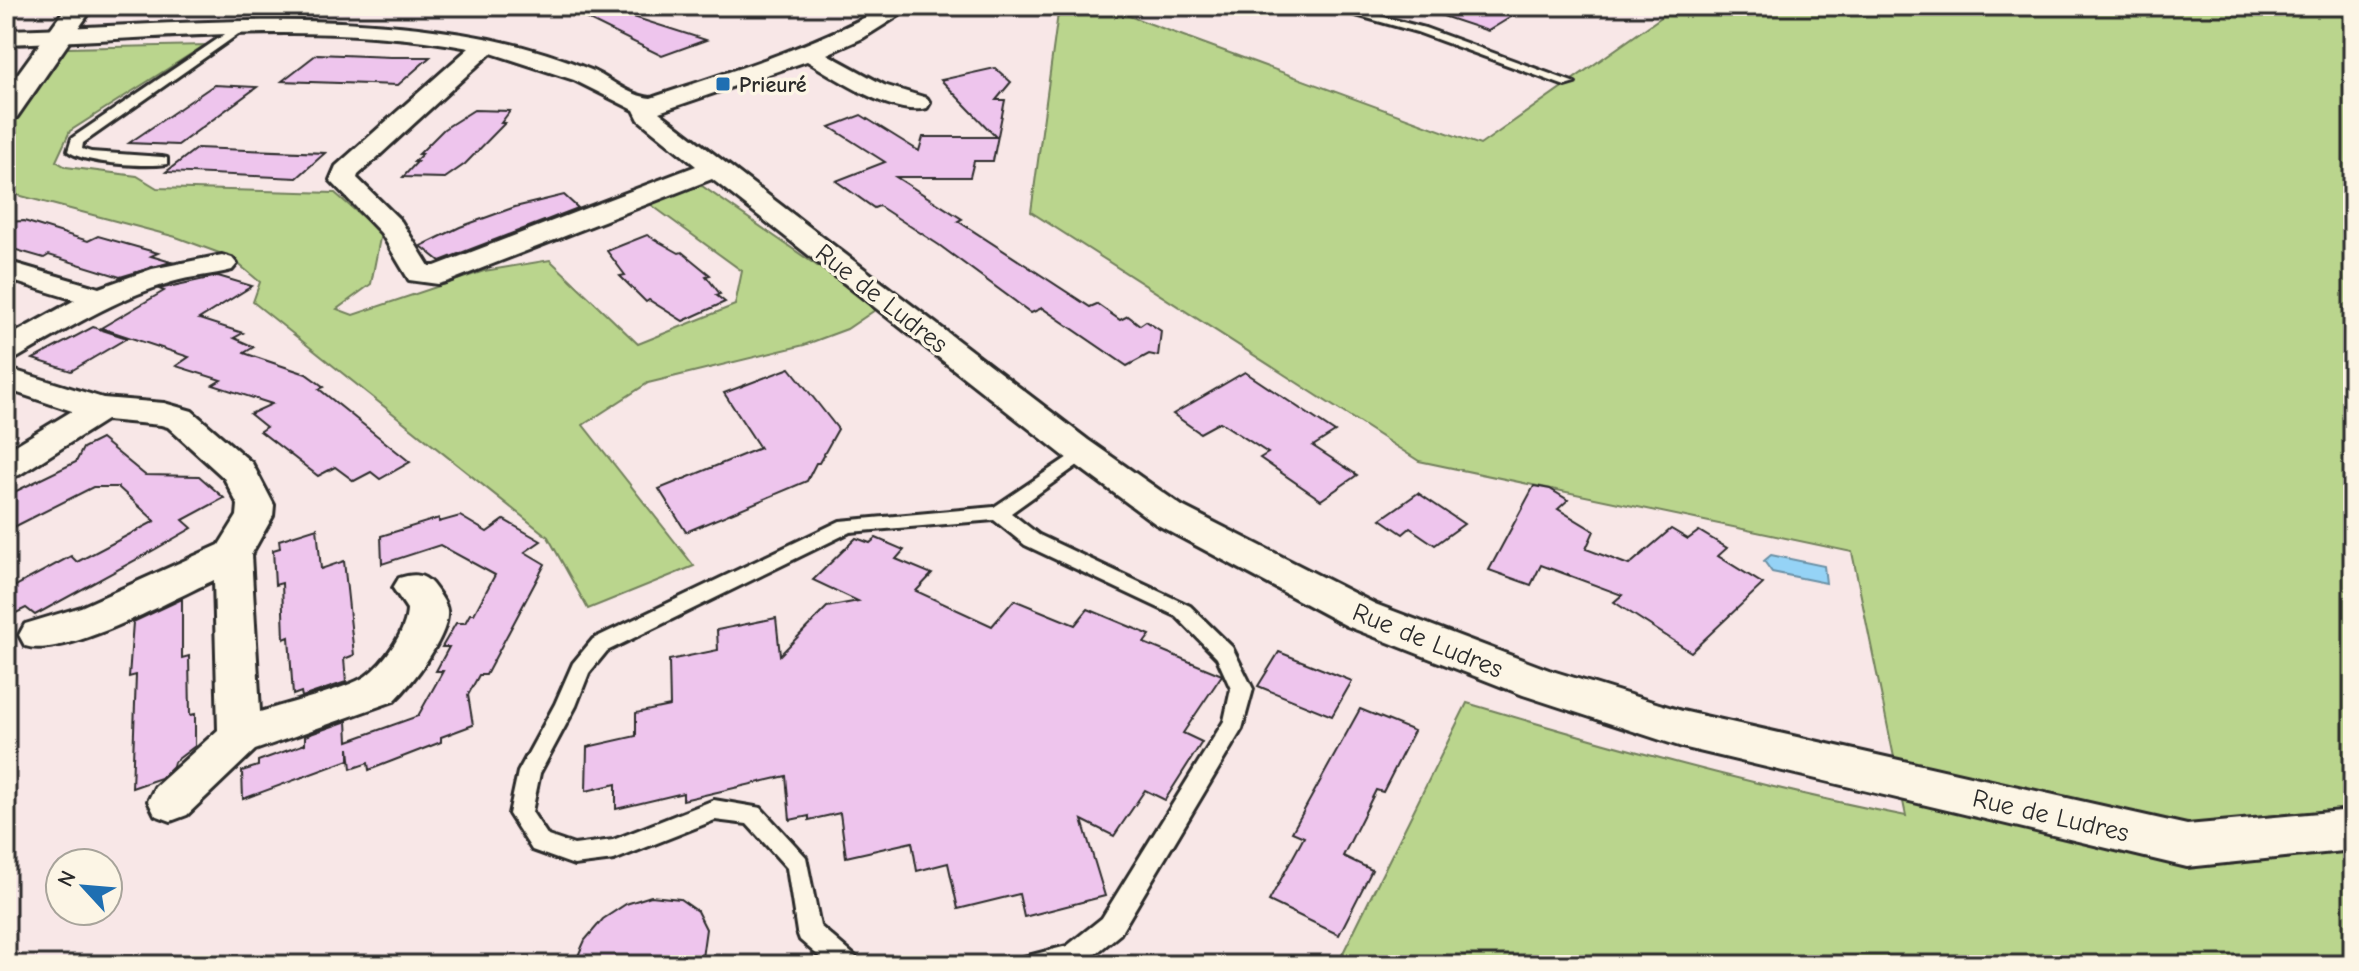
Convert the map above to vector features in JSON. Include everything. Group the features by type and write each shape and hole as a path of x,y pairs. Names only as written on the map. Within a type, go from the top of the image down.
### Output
{"street":[{"path":"6,111 81,6"},
{"path":"6,37 238,30 370,30 438,37 486,45 567,69 645,106 671,102 809,53 872,25 903,6"},
{"path":"486,45 345,172 343,180 375,208 401,241 405,257 420,274 438,275 716,168"},
{"path":"809,53 875,90 918,103"},
{"name":"Rue de Ludres","path":"645,106 648,115 1083,453 1169,515 1361,615 1538,683 1682,729 2187,846 2353,830"},
{"path":"6,351 99,298 170,271 222,264"},
{"path":"8,273 99,298"},
{"path":"6,378 100,409 164,414 180,419 239,471 256,505 255,516 232,555 240,737"},
{"path":"6,467 100,409"},
{"path":"39,635 93,619 232,555"},
{"path":"171,801 240,737 379,689 393,678 427,619 427,607 413,588"}],"lane":[{"path":"1329,6 1421,30 1569,83"},
{"path":"162,161 89,156 75,151 77,141 238,30"},
{"path":"847,965 809,932 798,864 753,815 714,810 614,850 574,855 540,843 520,814 529,772 565,706 580,669 600,645 847,526 998,513 1083,453"},
{"path":"998,513 1032,540 1183,611 1225,653 1242,689 1234,723 1111,926 1073,957 1033,965"}],"green space":[{"path":"1059,6 1102,6 1480,145 1677,6 2353,6 2353,965 1326,965 1338,963 1467,703 1685,765 1906,816 1852,552 1419,461 1031,212"},
{"path":"205,45 70,131 56,161 66,167 137,176 157,188 335,193 381,233 371,284 337,309 353,315 484,271 550,260 638,344 735,305 742,271 650,204 681,188 702,186 878,308 847,329 804,345 648,383 583,425 694,566 588,609 548,537 253,302 260,282 230,257 176,237 6,192 6,134 66,48"}],"water":[{"path":"1771,555 1824,566 1826,583 1772,572 1764,561"}],"building":[{"path":"582,6 599,6 706,40 662,56 579,15"},
{"path":"1429,6 1529,6 1488,31 1428,11"},
{"path":"317,54 430,57 398,85 282,81"},
{"path":"995,68 1011,82 996,100 1005,100 993,161 974,161 970,177 896,177 1090,307 1097,304 1120,320 1128,316 1140,325 1146,321 1161,331 1158,356 1149,354 1127,366 1042,308 1031,313 939,245 879,206 874,208 836,181 885,162 830,127 861,115 919,151 923,137 996,137 941,80"},
{"path":"214,85 257,87 178,145 129,143"},
{"path":"474,110 510,111 501,123 505,123 465,164 445,178 403,177 422,154 419,154 444,129"},
{"path":"197,148 325,153 297,178 166,172"},
{"path":"564,195 578,208 440,261 421,246 460,227 515,207"},
{"path":"24,221 88,241 98,236 158,253 151,256 171,262 120,277 49,255 44,258 6,247 6,222"},
{"path":"647,235 682,252 710,275 706,276 720,294 716,295 725,302 683,321 649,300 646,302 620,276 625,275 607,251"},
{"path":"218,276 252,286 199,319 243,333 234,338 254,347 244,353 306,374 324,387 319,389 410,462 380,479 371,472 354,481 335,467 318,476 260,431 266,427 250,414 272,404 213,385 221,380 176,366 189,357 101,328 164,291 159,289"},
{"path":"93,327 127,338 71,371 33,359"},
{"path":"790,368 838,429 819,463 816,463 807,481 686,532 659,489 760,448 724,393"},
{"path":"1245,372 1335,432 1313,446 1357,475 1321,500 1260,458 1268,453 1220,422 1200,433 1173,414"},
{"path":"101,439 145,475 199,476 224,498 183,520 192,528 154,550 35,615 26,608 6,618 6,591 71,556 77,562 155,521 118,487 93,487 6,531 6,496 76,462 83,448"},
{"path":"1534,486 1550,489 1568,500 1558,509 1594,531 1586,549 1629,565 1671,529 1688,539 1699,531 1727,548 1718,556 1763,584 1691,652 1614,602 1622,595 1541,565 1531,585 1489,570"},
{"path":"1418,493 1464,524 1435,545 1410,528 1403,534 1381,519"},
{"path":"460,516 487,532 504,520 541,541 525,552 545,564 486,675 479,675 468,695 473,725 441,737 441,742 369,770 368,763 351,769 349,748 349,760 243,799 242,771 258,766 258,761 305,744 305,736 347,721 348,741 418,716 443,671 436,671 449,647 442,647 456,623 465,623 470,614 474,614 495,575 440,545 382,564 381,536 439,518 439,522"},
{"path":"317,528 321,569 344,561 354,655 344,659 346,682 302,697 301,692 293,695 289,637 284,639 282,583 275,585 273,550 280,548 279,540"},
{"path":"856,538 870,543 876,538 904,550 896,559 932,574 916,591 992,626 1014,600 1075,625 1088,609 1150,635 1144,643 1222,675 1183,733 1202,742 1165,800 1145,790 1114,836 1082,820 1105,896 1024,917 1019,894 958,909 948,863 917,871 912,842 846,857 840,813 809,820 809,816 790,820 786,776 683,800 683,793 616,809 616,784 586,791 587,747 636,736 636,713 670,706 669,660 718,650 717,630 776,618 780,655 827,607 858,601 813,580"},
{"path":"182,599 182,658 189,656 190,715 195,714 195,746 174,762 161,778 132,788 136,675 129,677 133,622"},
{"path":"1279,652 1352,681 1332,716 1258,686"},
{"path":"1360,709 1414,731 1383,792 1376,790 1343,856 1372,870 1339,935 1269,901 1304,837 1292,832"},
{"path":"651,896 680,899 697,911 706,929 701,965 574,965 585,940 603,919 626,904"}],"place":[{"name":"Prieuré","path":"723,84"}]}
